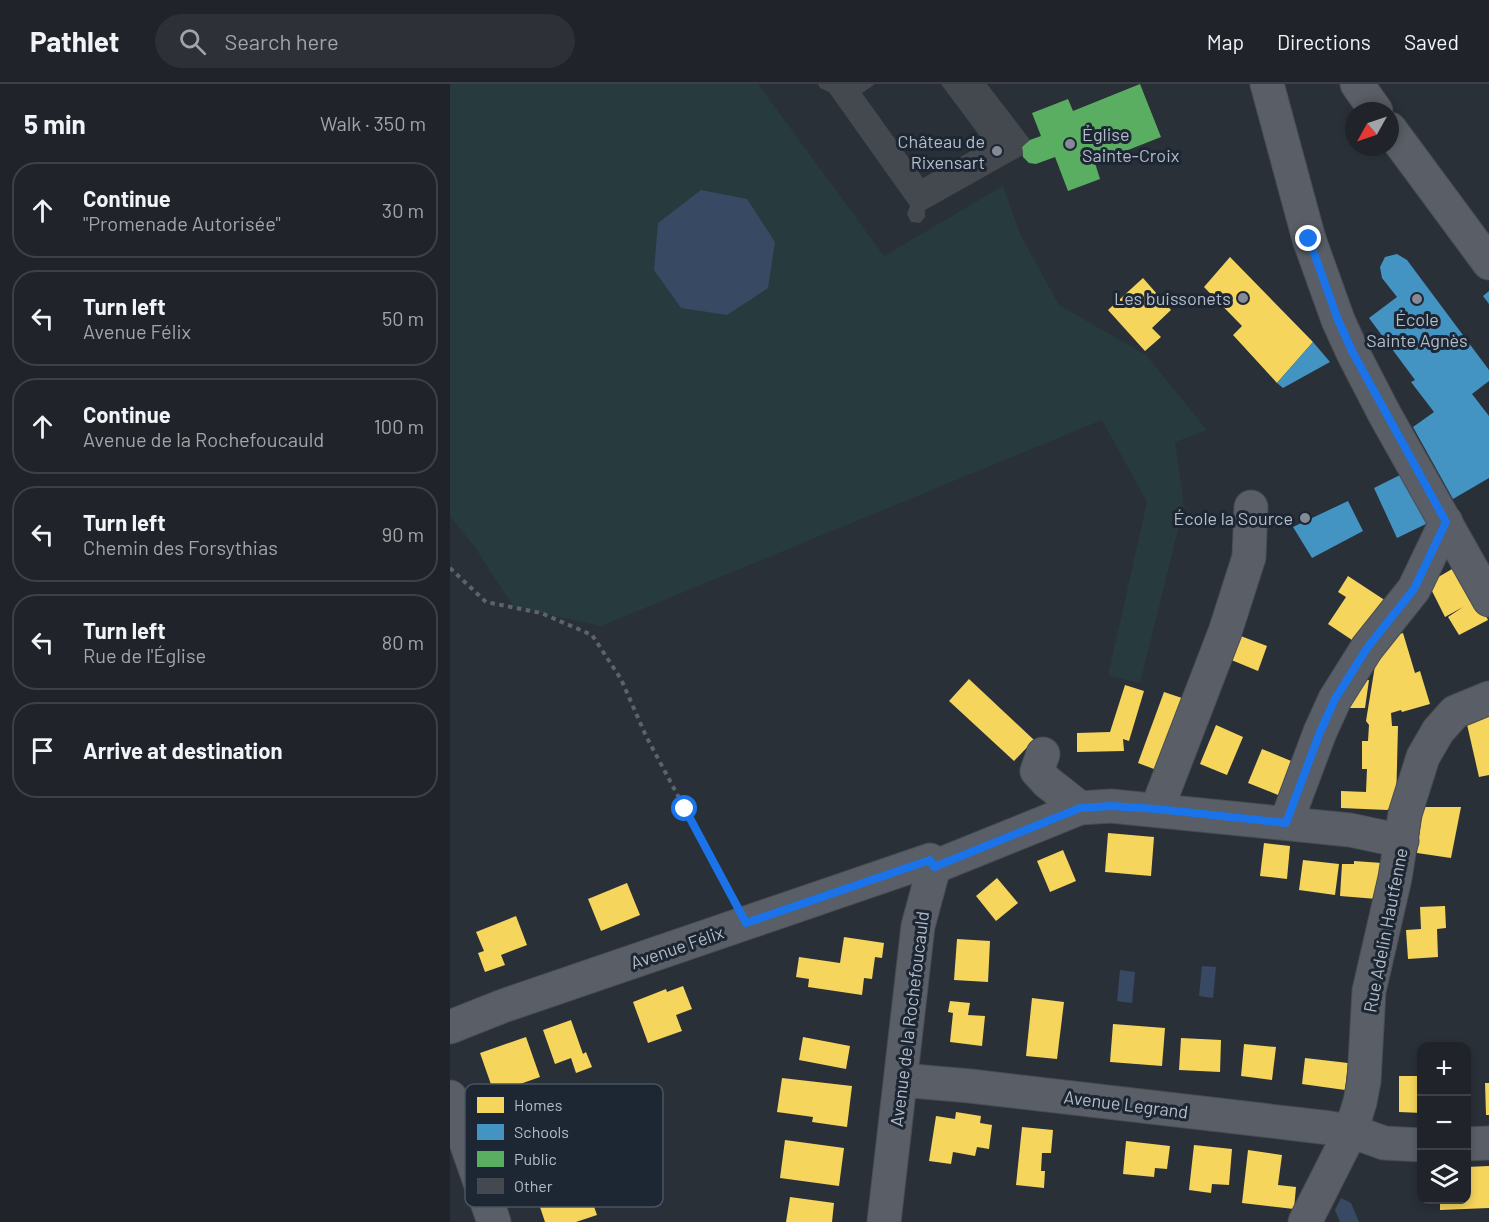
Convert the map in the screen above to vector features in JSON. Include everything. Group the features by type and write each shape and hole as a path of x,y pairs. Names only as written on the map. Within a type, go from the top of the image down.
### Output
{"street":[{"path":"1267,84 1309,239 1338,320 1385,415 1489,600"},
{"path":"1357,84 1370,102"},
{"path":"1399,140 1479,233 1489,263"},
{"path":"1157,809 1225,632 1249,557 1251,507"},
{"path":"1286,823 1320,732 1335,699 1367,648 1414,589 1446,522"},
{"name":"Rue Adelin Hautfenne","path":"1305,1222 1351,1131 1364,1081 1369,991 1402,841 1405,814 1423,757 1438,731 1455,712 1489,698"},
{"path":"1042,754 1037,771 1047,782 1080,808"},
{"path":"934,867 1080,808 1111,806 1350,830 1402,841"},
{"name":"Avenue Félix","path":"450,1027 503,1006 930,860 934,867"},
{"name":"Avenue de la Rochefoucauld","path":"884,1222 918,926 934,867"},
{"name":"Avenue Legrand","path":"901,1080 970,1086 1351,1131 1384,1143 1417,1145"},
{"path":"450,1098 465,1140"},
{"path":"1471,1144 1489,1143"},
{"path":"489,1207 494,1222"}],"path":[{"path":"450,568 486,602 541,613 592,635 621,679 646,736 746,923"}],"green space":[{"path":"450,84 758,84 884,256 1003,186 1020,234 1059,305 1146,355 1207,430 1175,442 1184,506 1140,683 1108,676 1147,502 1102,420 601,626 514,607 474,546 450,516"}],"water":[{"path":"701,190 747,199 775,242 768,288 727,315 681,308 654,270 658,223"},
{"path":"1202,966 1216,967 1213,998 1199,996"},
{"path":"1120,970 1135,972 1132,1003 1117,1001"},
{"path":"1341,1198 1351,1203 1359,1222 1340,1222 1335,1210"}],"building: Homes":[{"path":"1230,257 1313,342 1277,383 1233,335 1242,326 1204,287"},
{"path":"1143,278 1171,310 1152,328 1161,337 1145,351 1108,310"},
{"path":"1459,565 1488,620 1459,635 1448,617 1463,607 1445,617 1428,583"},
{"path":"1348,576 1386,601 1358,644 1328,624 1346,597 1338,592"},
{"path":"1403,633 1415,673 1420,671 1430,704 1391,713 1392,726 1398,726 1396,805 1387,810 1341,808 1341,791 1366,792 1367,769 1362,769 1362,741 1368,741 1369,725 1366,721 1379,641"},
{"path":"1238,635 1267,646 1258,671 1229,659"},
{"path":"969,679 1034,740 1014,761 949,701"},
{"path":"1369,680 1365,708 1349,708 1351,681"},
{"path":"1125,685 1144,691 1129,741 1123,739 1124,751 1077,752 1077,733 1110,732"},
{"path":"1164,692 1188,700 1162,772 1138,763"},
{"path":"1489,715 1489,775 1479,777 1466,720"},
{"path":"1216,725 1243,737 1227,775 1200,764"},
{"path":"1262,749 1296,763 1283,797 1248,783"},
{"path":"1423,807 1461,807 1451,858 1417,853"},
{"path":"1108,833 1154,837 1151,876 1105,872"},
{"path":"1264,843 1290,846 1287,879 1260,876"},
{"path":"1063,850 1076,881 1050,892 1037,861"},
{"path":"1303,860 1339,864 1335,895 1299,890"},
{"path":"1354,861 1382,863 1377,899 1340,896 1342,864 1354,864"},
{"path":"997,878 1018,903 996,921 976,896"},
{"path":"627,883 640,915 601,931 588,899"},
{"path":"1445,906 1446,928 1437,929 1438,957 1408,959 1406,930 1421,929 1420,907"},
{"path":"516,916 527,945 501,955 505,965 485,972 478,953 484,951 476,932"},
{"path":"844,937 884,943 882,958 875,957 872,979 864,978 862,995 808,987 809,979 796,977 799,957 840,963"},
{"path":"957,939 990,941 988,982 954,980"},
{"path":"683,986 692,1009 676,1015 682,1031 648,1043 633,1002 666,989 667,992"},
{"path":"1032,998 1064,1002 1057,1059 1026,1056"},
{"path":"950,1001 970,1003 968,1015 985,1016 982,1046 950,1042 953,1013 948,1012"},
{"path":"571,1020 583,1054 586,1052 592,1067 576,1073 571,1058 555,1064 543,1030"},
{"path":"1113,1024 1165,1028 1162,1066 1110,1062"},
{"path":"526,1037 540,1077 520,1084 491,1084 480,1053"},
{"path":"803,1037 850,1046 846,1069 799,1060"},
{"path":"1181,1038 1221,1040 1220,1072 1179,1070"},
{"path":"1244,1044 1276,1047 1272,1080 1241,1076"},
{"path":"1305,1058 1348,1063 1345,1090 1302,1084"},
{"path":"1399,1076 1417,1076 1417,1113 1399,1112"},
{"path":"782,1078 852,1086 847,1127 812,1122 813,1117 777,1112"},
{"path":"1485,1083 1489,1083 1489,1115 1486,1115"},
{"path":"956,1112 981,1116 980,1123 992,1125 989,1149 977,1147 975,1156 953,1152 951,1164 929,1161 936,1116 955,1119"},
{"path":"1022,1127 1053,1130 1051,1153 1042,1153 1041,1171 1045,1171 1044,1188 1016,1185"},
{"path":"785,1140 844,1148 839,1186 780,1178"},
{"path":"1126,1141 1170,1146 1167,1169 1155,1168 1154,1177 1123,1174"},
{"path":"1194,1145 1232,1149 1229,1185 1212,1184 1211,1193 1189,1190"},
{"path":"1248,1150 1282,1155 1278,1185 1296,1187 1294,1209 1242,1203"},
{"path":"1489,1166 1489,1208 1440,1210 1440,1204 1471,1204 1471,1167"},
{"path":"790,1197 834,1203 832,1222 786,1222"},
{"path":"540,1207 594,1207 597,1215 576,1222 545,1222"}],"building: Schools":[{"path":"1397,254 1407,260 1489,370 1489,381 1472,394 1489,416 1489,478 1453,499 1413,427 1434,412 1411,382 1415,380 1369,318 1397,297 1382,278 1380,267 1385,257"},
{"path":"1489,291 1489,304 1483,296"},
{"path":"1313,342 1330,362 1283,388 1277,383"},
{"path":"1404,473 1428,523 1397,538 1374,488"},
{"path":"1348,501 1363,531 1312,558 1293,527"}],"building: Public":[{"name":"Église Sainte-Croix","path":"1140,84 1161,137 1095,163 1100,179 1068,191 1055,157 1036,164 1029,163 1023,157 1022,147 1027,141 1041,136 1032,113 1068,99 1073,111"}],"building: Other":[{"name":"Château de Rixensart","path":"818,84 875,84 862,93 923,178 985,143 941,84 987,84 1030,140 1022,147 1023,155 925,210 925,217 920,223 911,222 907,214 910,206 829,92 820,88"}],"place":[{"name":"Église Sainte-Croix","path":"1070,144"},
{"name":"Château de Rixensart","path":"997,151"},
{"name":"Les buissonets","path":"1243,298"},
{"name":"École Sainte Agnès","path":"1417,299"},
{"name":"École la Source","path":"1305,518"}],"route":[{"path":"685,809 746,923 930,860 934,867 1080,808 1111,806 1157,809 1286,823 1325,719 1335,699 1367,648 1414,589 1446,522 1385,415 1353,353 1338,320 1309,239"}]}
